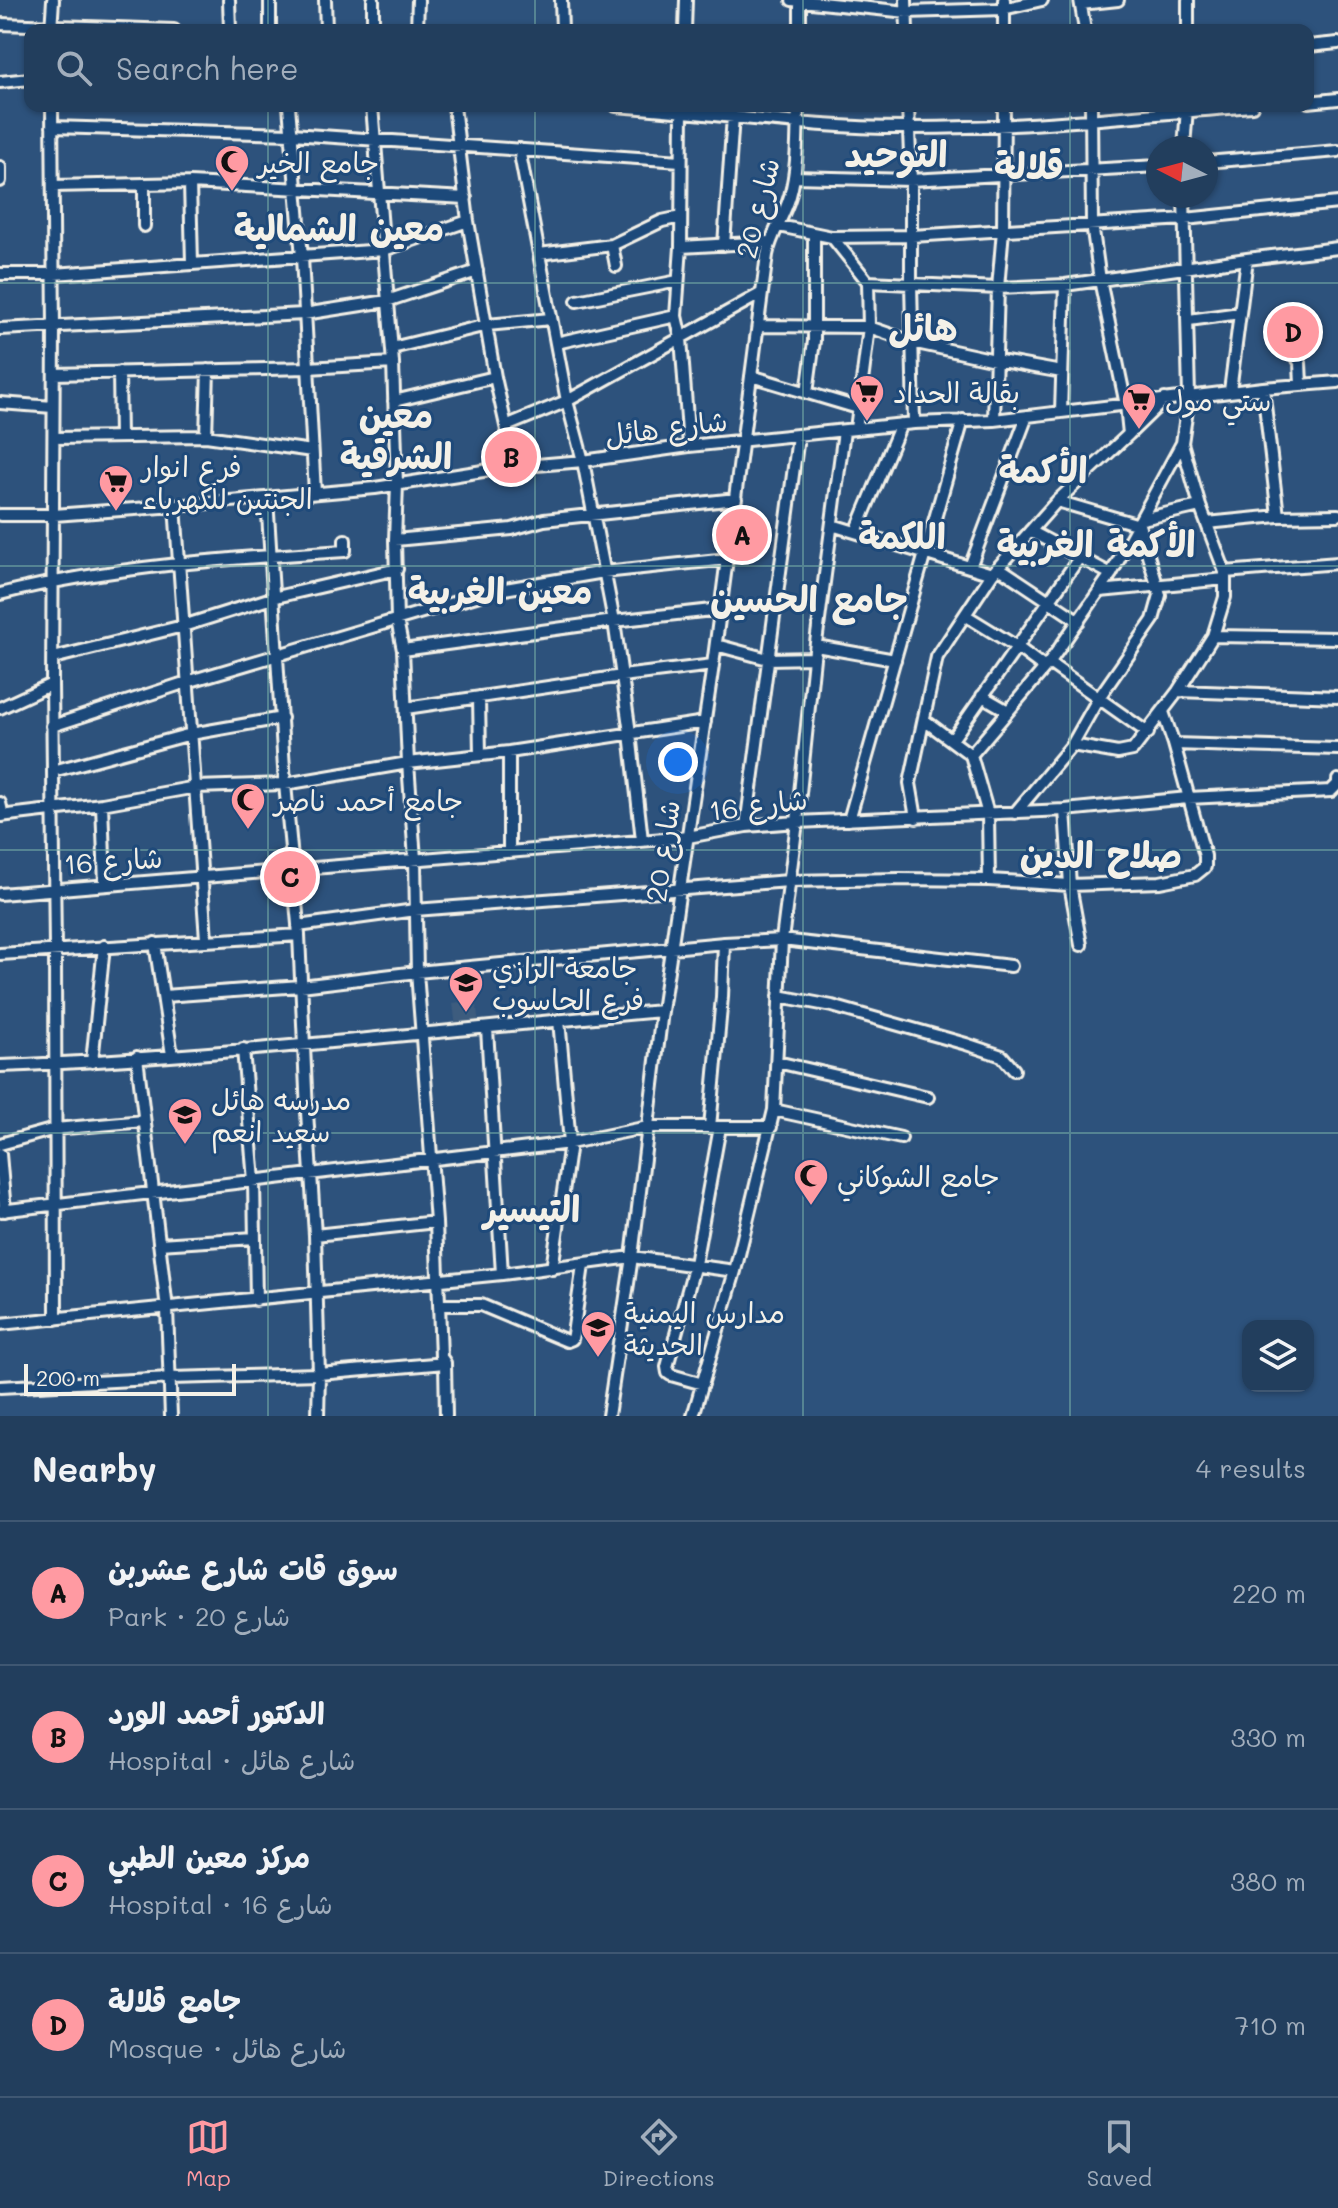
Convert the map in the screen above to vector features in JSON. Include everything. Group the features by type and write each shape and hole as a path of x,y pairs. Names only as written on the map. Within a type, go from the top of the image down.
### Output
{"street":[{"path":"51,24 53,0"},
{"path":"229,0 230,24"},
{"path":"270,0 270,24"},
{"path":"325,0 326,24"},
{"path":"373,0 373,24"},
{"path":"417,24 418,0"},
{"path":"561,0 562,24"},
{"path":"685,24 686,0"},
{"path":"792,0 906,6 1042,0"},
{"path":"800,0 800,24"},
{"path":"1084,24 1080,2 1118,0"},
{"path":"1188,0 1188,24"},
{"path":"0,24 24,26"},
{"path":"1314,45 1338,43"},
{"path":"0,82 24,80"},
{"path":"1314,101 1338,99"},
{"path":"52,112 56,1319"},
{"path":"290,112 302,257 315,493"},
{"path":"373,112 393,363 397,620 403,650 415,859 417,972 432,1160 446,1416"},
{"path":"455,112 468,221 495,377 515,466"},
{"path":"682,112 681,247 676,316 681,338 689,446"},
{"path":"708,112 797,123 909,128 1004,127 1152,112"},
{"name":"شارع 20","path":"608,1416 632,1257 662,1011 728,559 769,242 779,226 794,177 798,112"},
{"path":"908,112 914,423"},
{"path":"994,420 1003,230 1004,112"},
{"path":"1091,112 1092,224 1129,434"},
{"path":"1185,136 1187,112"},
{"path":"724,245 733,116"},
{"path":"52,127 292,134 681,161"},
{"path":"519,149 567,401 583,461 614,621 642,840"},
{"path":"1218,161 1338,151"},
{"path":"0,167 0,181"},
{"path":"794,177 911,180 1146,167"},
{"path":"53,186 190,183 466,198"},
{"path":"190,183 192,263"},
{"path":"144,184 144,226"},
{"path":"779,226 832,237 912,236 1185,219 1338,203"},
{"path":"971,755 1047,666 1100,591 1182,443 1189,396 1185,208"},
{"path":"539,254 612,245 662,221 681,217"},
{"path":"0,274 54,274 384,250 468,221"},
{"path":"807,393 814,341 814,234"},
{"path":"832,237 868,282 869,327 856,429"},
{"path":"681,247 769,242"},
{"path":"612,245 616,266"},
{"path":"868,282 998,288 1065,285 1338,248"},
{"path":"1230,391 1247,259"},
{"path":"0,329 304,314 387,301 477,271"},
{"path":"577,301 678,281"},
{"path":"1061,412 1065,285"},
{"path":"506,426 567,401 762,293"},
{"path":"1189,320 1240,313"},
{"path":"556,343 676,316"},
{"path":"392,348 487,325 551,319"},
{"path":"758,326 869,327 912,342 1062,372"},
{"path":"1283,331 1300,363 1301,384"},
{"path":"54,374 393,363"},
{"path":"206,436 208,370"},
{"path":"119,372 120,437"},
{"path":"751,376 858,408"},
{"path":"394,401 495,377"},
{"name":"شارع هائل","path":"0,515 54,515 267,498 689,446 901,424 994,420 1230,391 1338,382"},
{"path":"1263,388 1278,516"},
{"path":"916,818 910,783 937,657 995,571 1030,531 1057,501 1165,399"},
{"path":"0,403 53,407"},
{"path":"970,567 1027,416"},
{"path":"849,820 963,420"},
{"path":"856,532 901,424"},
{"path":"693,1416 735,1271 774,1110 782,940 844,431"},
{"path":"54,438 206,436 312,451"},
{"path":"746,826 798,437"},
{"path":"1072,745 1118,753 1133,750 1178,691 1213,636 1225,597 1225,576 1182,443"},
{"path":"267,498 285,784 299,930 315,1235 318,1416"},
{"path":"395,540 512,529 544,520 736,499"},
{"path":"1057,501 1140,522 1200,506"},
{"path":"175,506 206,939"},
{"path":"1207,523 1278,516 1338,515"},
{"path":"1015,813 1072,745 1098,699 1153,620 1160,595 1140,522"},
{"path":"832,525 970,567 995,571 1079,621"},
{"path":"1030,531 1111,574"},
{"path":"0,594 52,581 180,565 345,551 345,540"},
{"path":"952,740 1079,558"},
{"path":"52,726 187,682 493,591 604,572 728,559"},
{"path":"1100,591 1338,563"},
{"path":"53,658 183,626 272,598 397,569"},
{"path":"403,650 721,609"},
{"path":"965,615 1148,733"},
{"path":"1213,636 1338,638"},
{"path":"716,645 768,659 814,658"},
{"path":"816,646 895,660"},
{"path":"406,708 713,665"},
{"path":"0,708 52,684"},
{"path":"1178,691 1338,697"},
{"path":"982,696 1008,711"},
{"path":"479,697 480,755"},
{"path":"0,954 299,930 415,910 789,881 989,880 1070,885 1160,882 1195,875 1205,867 1205,856 1163,712"},
{"path":"53,771 191,734 282,718"},
{"path":"924,720 971,755 988,814 989,880"},
{"path":"0,803 1,816 54,811 196,787 285,784 408,763 509,752 705,722"},
{"path":"1174,744 1338,749"},
{"path":"509,752 509,851"},
{"name":"شارع 16","path":"0,894 688,837 746,826 797,822 1015,813 1188,798 1331,791 1338,780"},
{"path":"102,804 105,884"},
{"path":"1065,810 1070,885 1081,945"},
{"path":"164,996 301,986 417,972 782,940 1011,966"},
{"path":"155,943 172,1055"},
{"path":"703,1384 671,1375 667,1367 695,1264 715,1127 724,943"},
{"path":"92,1062 104,946"},
{"path":"779,996 832,1006 966,1044 1002,1056 1014,1070"},
{"path":"0,1066 92,1062 662,1011"},
{"path":"552,1269 570,1143 559,1020"},
{"path":"487,1029 502,1274"},
{"path":"243,1049 254,1181 256,1300"},
{"path":"137,1057 167,1309 171,1416"},
{"path":"777,1062 928,1097"},
{"path":"774,1110 901,1138"},
{"path":"0,1144 55,1129 144,1121"},
{"path":"0,1154 2,1211 570,1143 648,1127 771,1127"},
{"path":"315,1235 436,1222"},
{"path":"159,1244 255,1238"},
{"path":"0,1324 439,1281 632,1257 735,1271"},
{"path":"439,1305 481,1305 567,1341 572,1339 583,1265"},
{"path":"0,1387 319,1374 445,1363"}],"shaded area":[{"name":"جامعة الرازي فرع الحاسوب","path":"476,1000 479,1025 456,1028 453,1003"}],"place":[{"name":"جامع الخير","path":"232,193"},
{"name":"جامع قلالة","path":"1293,332"},
{"name":"بقالة الحداد","path":"867,423"},
{"name":"ستي مول","path":"1139,431"},
{"name":"الدكتور أحمد الورد","path":"511,457"},
{"name":"فرع انوار الجنتين للكهرباء","path":"116,513"},
{"name":"سوق قات شارع عشربن","path":"742,535"},
{"name":"جامع أحمد ناصر","path":"248,831"},
{"name":"مركز معين الطبي","path":"290,877"},
{"name":"جامعة الرازي فرع الحاسوب","path":"466,1014"},
{"name":"مدرسه هائل سعيد انعم","path":"185,1146"},
{"name":"جامع الشوكاني","path":"811,1207"},
{"name":"مدارس اليمنية الحديثة","path":"598,1359"}],"district":[{"name":"التوحيد","path":"896,152"},
{"name":"قلالة","path":"1029,164"},
{"name":"معين الشمالية","path":"339,226"},
{"name":"هائل","path":"923,326"},
{"name":"معين الشرقية","path":"396,434"},
{"name":"الأكمة","path":"1043,468"},
{"name":"اللكمة","path":"902,534"},
{"name":"الأكمة الغربية","path":"1096,542"},
{"name":"معين الغربية","path":"500,589"},
{"name":"جامع الحسين","path":"809,597"},
{"name":"صلاح الدين","path":"1101,853"},
{"name":"التيسير","path":"532,1207"}]}
